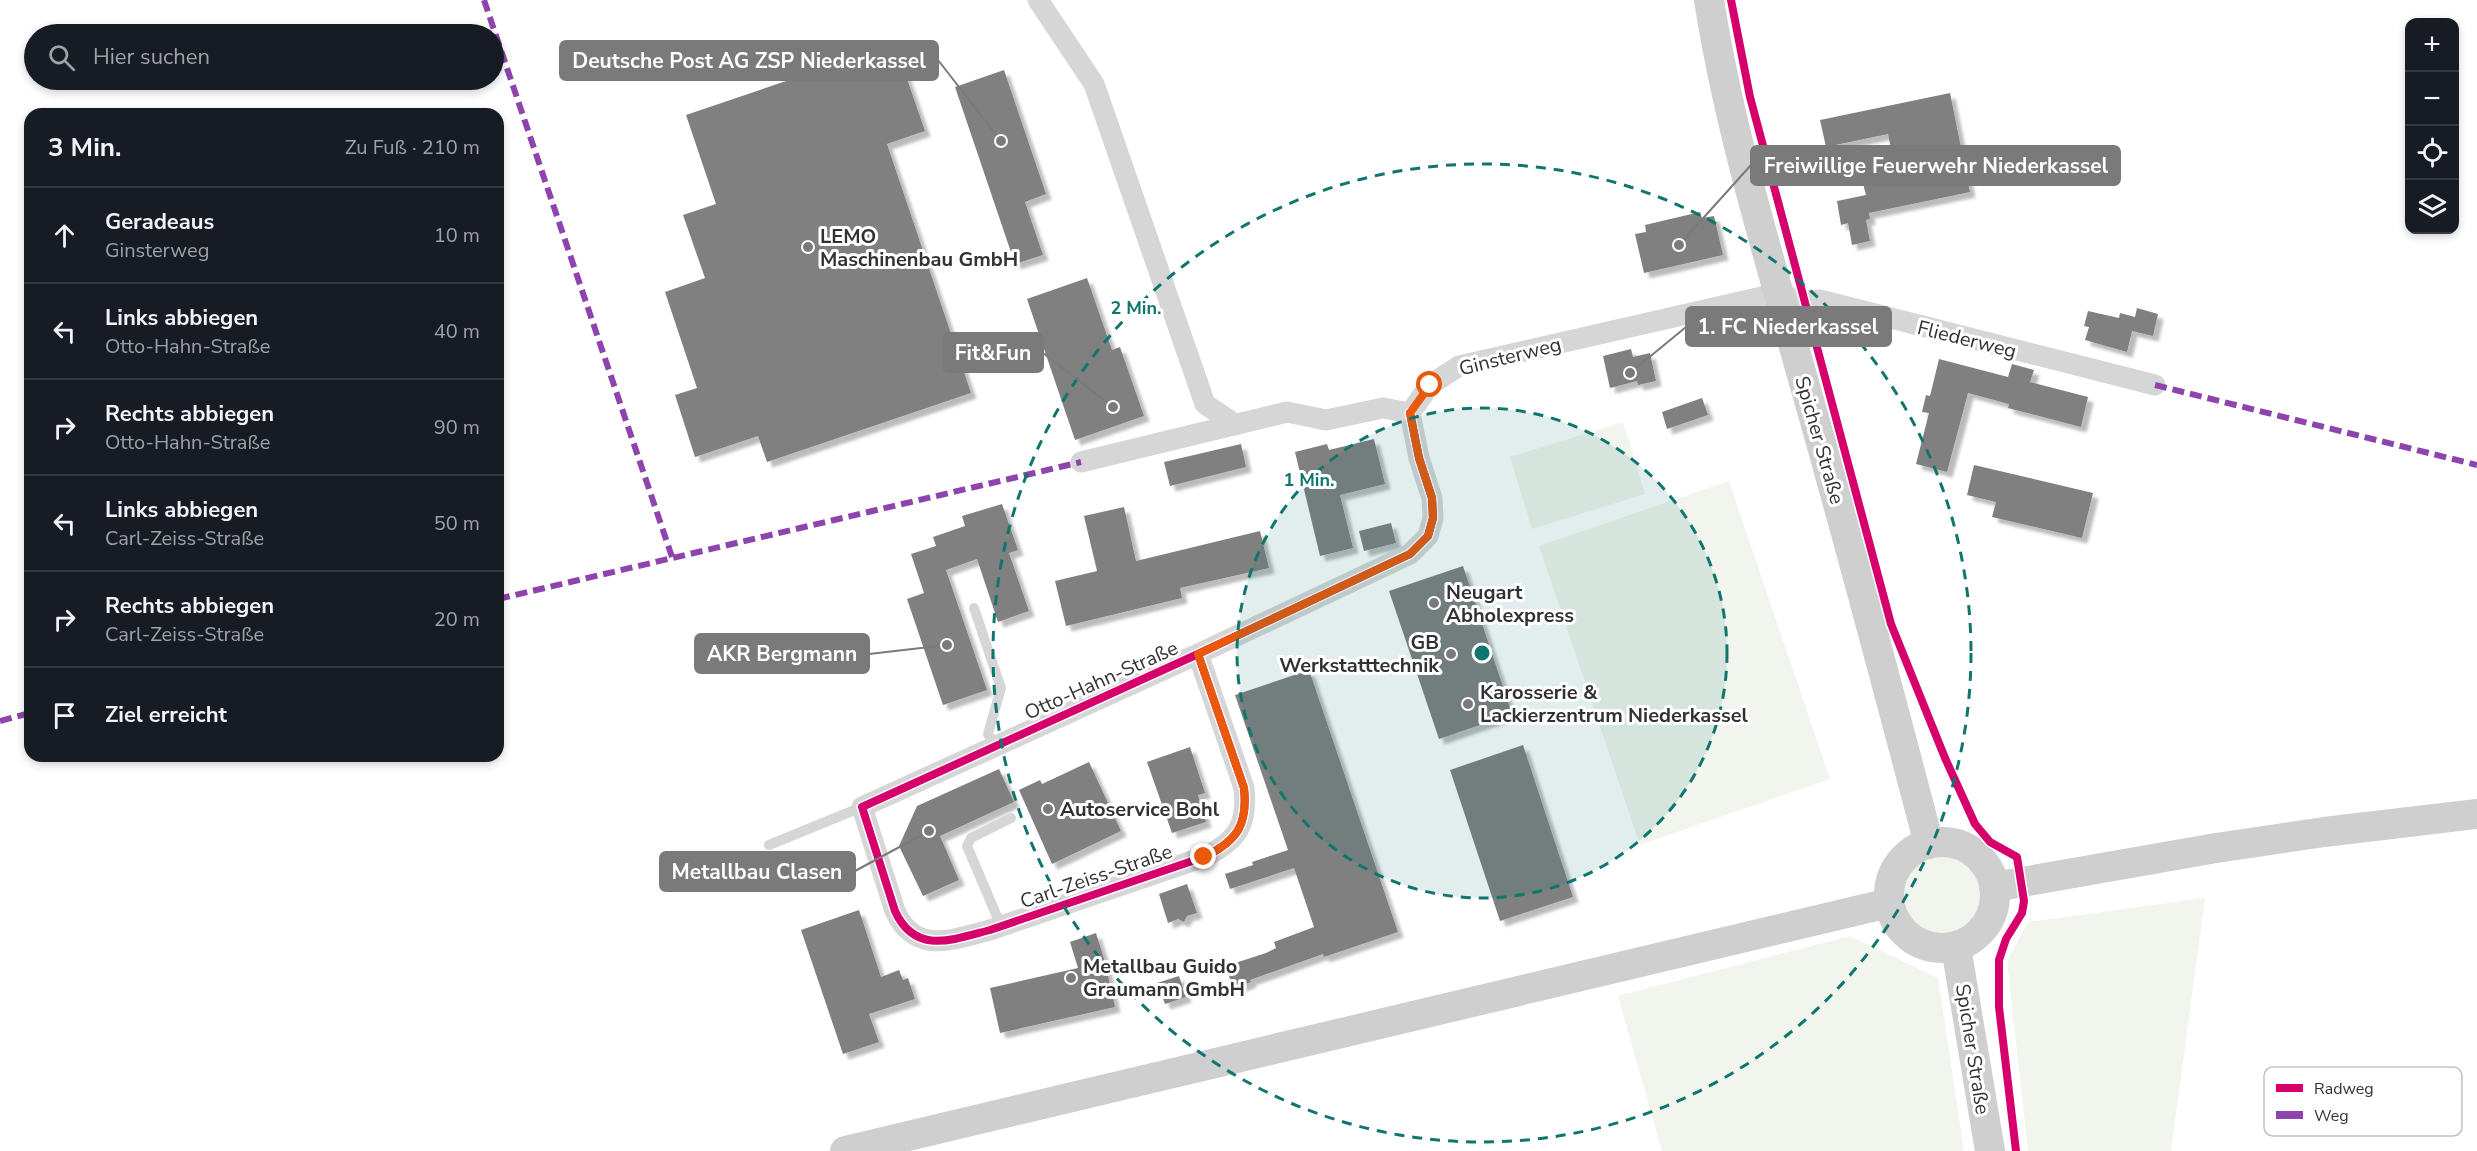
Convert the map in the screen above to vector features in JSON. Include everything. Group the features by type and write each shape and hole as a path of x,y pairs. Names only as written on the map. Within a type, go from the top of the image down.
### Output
{"main road":[{"name":"Spicher Straße","path":"1709,0 1724,85 1929,843"},
{"path":"1994,887 2248,843 2477,814"},
{"path":"1946,842 1963,846 1978,856 1989,870 1994,887 1993,910 1982,930 1971,940 1956,947 1938,949 1921,944 1906,934 1895,920 1889,903 1889,888 1902,860 1914,850 1929,843 1946,842"},
{"path":"845,1151 1889,903"},
{"name":"Spicher Straße","path":"1956,947 1990,1151"}],"street":[{"path":"1038,0 1094,84 1204,404 1236,424"},
{"name":"Fliederweg","path":"1779,293 1798,301 1820,300 2156,386"},
{"name":"Ginsterweg","path":"1410,413 1430,385 1459,366 1779,293"},
{"path":"1081,462 1287,412 1326,420 1383,408 1410,413"},
{"name":"Otto-Hahn-Straße","path":"862,807 1198,654 1410,554 1428,536 1433,518 1432,498 1419,458 1410,413"},
{"name":"Carl-Zeiss-Straße","path":"862,807 895,911 902,926 912,935 935,942 960,938 1001,926 1204,857 1228,844 1240,829 1246,809 1244,788 1198,654"}],"lane":[{"path":"974,608 1001,688 988,734 995,746"},
{"name":"Otto-Hahn-Straße","path":"769,845 862,807"},
{"path":"1001,926 967,846 971,838 1011,818"}],"shaded area":[{"path":"1623,422 1645,494 1532,529 1510,457"},
{"path":"1729,481 1830,779 1640,845 1539,546"},
{"path":"1941,852 1957,856 1971,865 1980,879 1984,895 1980,911 1971,925 1957,934 1941,938 1925,934 1911,925 1902,911 1898,895 1902,879 1911,865 1925,856"},
{"path":"2205,898 2171,1151 2028,1151 2007,961 2028,922"},
{"path":"1850,936 1938,978 1964,1151 1662,1151 1618,996"}],"building":[{"name":"LEMO Maschinenbau GmbH","path":"895,44 925,131 887,144 971,393 767,462 758,436 695,457 675,395 697,388 665,292 705,278 683,215 716,204 686,115"},
{"path":"1004,70 1046,194 1025,202 1043,255 1015,264 955,87"},
{"path":"1950,93 1970,192 1869,213 1870,219 1866,220 1870,241 1852,245 1848,223 1841,225 1837,201 1866,195 1862,180 1896,173 1888,134 1826,147 1820,120"},
{"path":"1700,212 1702,218 1714,216 1723,255 1644,273 1635,234 1646,232 1645,225"},
{"path":"1087,278 1112,350 1120,347 1144,416 1075,440 1027,299"},
{"path":"2137,308 2158,314 2153,336 2132,331 2127,352 2085,340 2089,327 2084,326 2088,311 2119,318 2120,313 2135,317"},
{"path":"1631,349 1633,357 1650,353 1656,381 1638,385 1637,381 1610,388 1603,356"},
{"path":"1939,359 2008,377 2012,364 2034,370 2030,382 2088,397 2081,427 2008,408 2009,404 1968,393 1947,472 1916,464 1929,413 1922,412 1926,395 1930,396"},
{"path":"1702,398 1708,415 1667,429 1662,412"},
{"path":"1374,439 1385,484 1340,495 1353,548 1320,556 1295,452 1327,444 1329,450"},
{"path":"1241,444 1246,467 1170,486 1164,462"},
{"path":"1974,465 2093,493 2082,538 1992,517 1996,502 1967,495"},
{"path":"1002,504 1018,550 1009,553 1029,611 998,622 977,559 946,570 987,690 943,705 907,599 924,593 911,554 936,546 933,537 965,526 962,516"},
{"path":"1124,507 1136,561 1260,531 1269,568 1180,588 1182,598 1066,626 1055,581 1097,571 1084,516"},
{"path":"1391,523 1396,543 1364,551 1359,531"},
{"path":"1463,566 1512,714 1439,739 1389,591"},
{"path":"1309,670 1398,932 1324,957 1323,954 1250,980 1251,982 1233,989 1226,966 1266,953 1276,948 1274,942 1314,927 1294,868 1230,889 1225,874 1288,850 1235,695"},
{"path":"1523,745 1573,897 1500,921 1450,770"},
{"path":"1190,747 1205,793 1198,795 1206,822 1172,833 1147,762"},
{"path":"1089,762 1121,831 1052,864 1019,790 1040,780 1042,784"},
{"path":"999,769 1014,802 940,836 959,880 923,896 899,846 917,806"},
{"path":"1187,884 1197,913 1187,916 1184,922 1178,919 1168,923 1159,894"},
{"path":"859,910 881,977 899,970 903,980 908,978 915,999 869,1014 879,1042 843,1054 801,930"},
{"name":"Metallbau Guido Graumann GmbH","path":"1096,933 1115,1007 1000,1033 990,988 1078,968 1070,942"},
{"path":"1179,976 1186,997 1165,1004 1157,983"}],"marked path":[{"path":"484,0 492,24"},
{"path":"504,59 672,557"},
{"path":"2155,385 2477,465"},
{"path":"504,598 1081,462"},
{"path":"0,721 24,715"}],"cycle path":[{"path":"1731,0 1750,97 1891,624 1945,758 1975,824 1990,842 2017,857 2024,901 2022,913 2006,939 1999,960 1999,1007 2016,1151"},
{"path":"1198,654 1244,788 1242,822 1225,845 1204,857 976,934 936,941 913,934 903,925 895,911 862,807 1198,654 1410,554 1428,536 1433,518 1432,498 1419,458 1410,413"}],"place":[{"name":"Deutsche Post AG ZSP Niederkassel","path":"1001,141"},
{"name":"Freiwillige Feuerwehr Niederkassel","path":"1679,245"},
{"name":"LEMO Maschinenbau GmbH","path":"808,247"},
{"name":"1. FC Niederkassel","path":"1630,373"},
{"name":"Fit&Fun","path":"1113,407"},
{"name":"Neugart Abholexpress","path":"1434,603"},
{"name":"AKR Bergmann","path":"947,645"},
{"name":"GB Werkstatttechnik","path":"1451,654"},
{"name":"Karosserie & Lackierzentrum Niederkassel","path":"1468,704"},
{"name":"Autoservice Bohl","path":"1048,809"},
{"name":"Metallbau Clasen","path":"929,831"},
{"name":"Metallbau Guido Graumann GmbH","path":"1071,978"}],"route":[{"path":"1204,857 1228,844 1240,829 1246,809 1244,788 1198,654 1410,554 1428,536 1433,518 1432,498 1419,458 1410,413 1430,385"}]}
